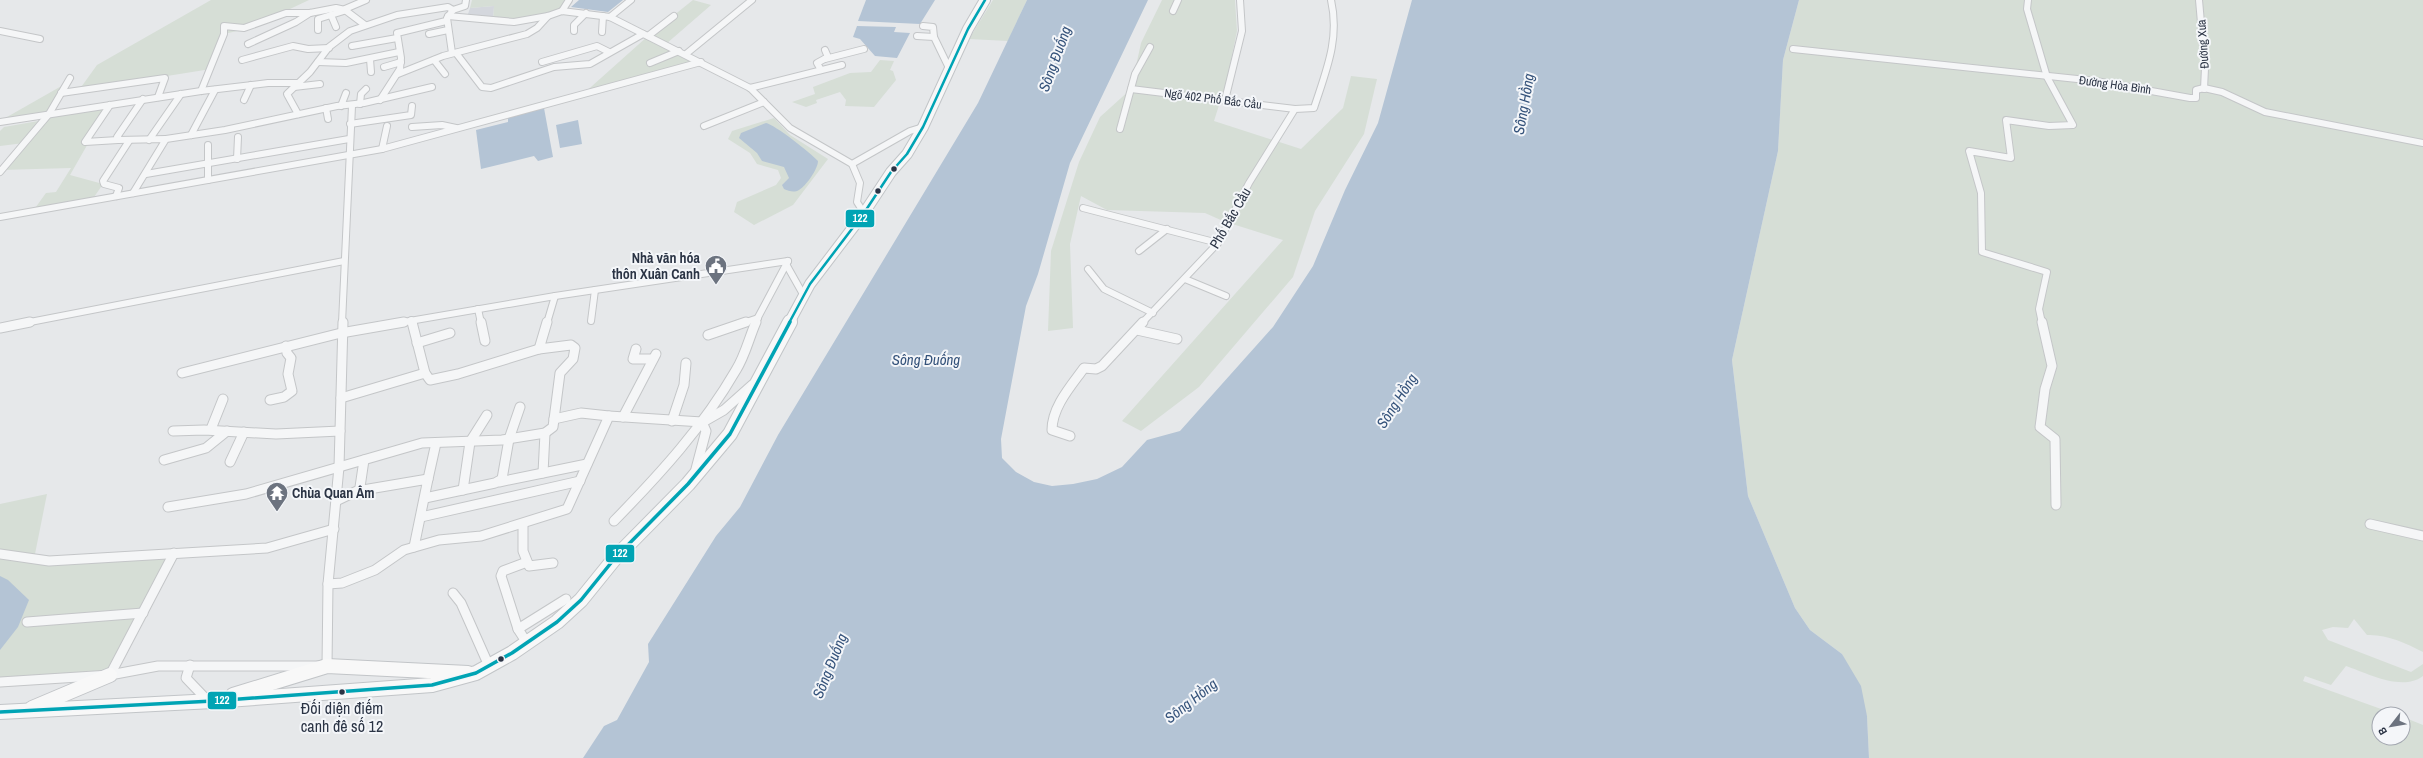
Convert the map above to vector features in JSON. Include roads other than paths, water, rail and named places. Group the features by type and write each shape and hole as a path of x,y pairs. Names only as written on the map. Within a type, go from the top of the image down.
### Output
{"main road":[{"path":"0,712 210,701 432,685 476,673 527,643 557,622 581,600 615,558 688,484 730,434 810,284 864,213 892,172 907,154 923,127 949,68 985,0"},
{"path":"210,701 327,666 476,673"},
{"path":"22,712 110,675"}],"street":[{"path":"318,30 318,20 346,10 366,0"},
{"path":"466,0 465,6 453,10 447,19 448,30 454,53 482,86 491,88 554,67 590,64 609,52 645,35 674,16"},
{"path":"562,10 569,0"},
{"path":"610,17 631,0"},
{"path":"650,63 683,53 752,0"},
{"path":"1173,11 1178,0"},
{"path":"1225,100 1232,78 1242,31 1240,0"},
{"path":"1295,109 1314,108 1330,64 1336,25 1331,0"},
{"path":"2028,0 2026,9 2047,77 2073,125 2050,126 2006,120 2011,158 1969,151 1980,193 1982,252 2047,272 2039,309 2052,366 2046,389 2040,427 2055,439 2056,505"},
{"name":"Đường Xưa","path":"2199,0 2205,68 2204,89"},
{"path":"201,91 224,34 240,29 250,28 284,14 310,13 335,7 346,10 365,25"},
{"path":"298,114 288,96 329,48 344,34 365,25 397,15 448,7 453,10"},
{"path":"380,100 398,74 401,62 397,38 399,32 447,19 502,22 548,16 562,10 610,17 750,88 790,128 852,164 860,183 857,202 864,213"},
{"path":"248,44 296,22 310,13"},
{"path":"574,31 574,25 586,13"},
{"path":"331,15 336,27"},
{"path":"398,74 454,53 527,34 537,28 548,16"},
{"path":"602,16 602,32"},
{"path":"923,26 933,28 934,37 949,68"},
{"path":"429,34 448,30"},
{"path":"0,31 40,39"},
{"path":"917,36 934,37"},
{"path":"352,46 397,38"},
{"path":"242,60 293,46 308,49 329,48"},
{"path":"542,62 597,46 609,52"},
{"path":"1120,129 1135,74 1150,47"},
{"path":"821,70 817,62 864,49"},
{"name":"Đường Hòa Bình","path":"1792,49 2142,88 2190,98 2196,98 2196,90 2204,89"},
{"path":"825,50 828,57 826,59"},
{"path":"318,62 341,64 399,52"},
{"path":"370,59 371,72"},
{"path":"434,60 445,74"},
{"path":"384,67 401,62"},
{"path":"0,217 382,149 701,62"},
{"path":"750,88 842,65"},
{"path":"0,172 49,114 70,78"},
{"path":"61,93 165,78 166,80 158,97"},
{"path":"0,122 143,99 251,85 317,85 310,93"},
{"path":"244,100 251,85"},
{"path":"110,105 85,142 149,140 191,136 326,108 352,106 432,87"},
{"path":"360,104 361,94 366,88"},
{"name":"Ngõ 402 Phố Bắc Cầu","path":"1131,89 1295,109"},
{"path":"2204,89 2242,100 2264,112 2423,143"},
{"path":"191,136 215,90"},
{"path":"341,106 346,93"},
{"path":"149,140 181,94"},
{"path":"118,140 117,136 143,99"},
{"path":"704,126 764,102"},
{"path":"0,682 54,677 110,675 158,666 327,666 328,584 339,467 341,333 352,106"},
{"path":"350,124 411,115 412,106"},
{"path":"326,108 328,118"},
{"name":"Phố Bắc Cầu","path":"1070,436 1052,430 1056,410 1084,368 1100,368 1218,243 1249,183 1295,109"},
{"path":"412,127 442,125 457,129"},
{"path":"382,149 387,126"},
{"path":"852,164 910,131 923,127"},
{"path":"236,159 238,137"},
{"path":"132,193 146,174 166,139"},
{"path":"146,174 350,139"},
{"path":"116,196 119,188 104,184 103,181 129,141"},
{"path":"208,145 208,180"},
{"path":"1083,208 1167,228 1218,243"},
{"path":"1139,251 1167,228"},
{"path":"0,328 344,261"},
{"path":"182,373 341,333 411,320 556,296 788,261 786,264 804,296"},
{"path":"614,521 664,470 702,422 737,369 758,318 786,264"},
{"path":"1088,269 1104,289 1153,313"},
{"path":"1185,279 1226,296"},
{"path":"592,321 595,290"},
{"path":"540,349 556,296"},
{"path":"478,309 485,341"},
{"path":"708,335 758,318"},
{"path":"168,507 246,494 364,460 392,450 422,443 509,440 546,434 553,427 560,373 573,359 575,348 571,345 540,349 458,374 430,380 425,373 411,320"},
{"path":"1137,330 1177,339"},
{"path":"417,343 450,332"},
{"path":"270,400 284,397 292,391 288,374 291,358 287,353 286,346"},
{"path":"623,417 654,356 633,359 636,349"},
{"path":"672,420 684,385 686,364"},
{"path":"341,398 425,373"},
{"path":"554,420 581,413 702,422 736,400 761,377"},
{"path":"210,429 218,415 223,399"},
{"path":"499,482 504,472 509,440 520,407"},
{"path":"463,490 470,442 487,415"},
{"path":"328,584 342,583 375,570 404,550 439,540 481,536 567,509 609,416"},
{"path":"688,484 699,462 703,449 706,431 702,422"},
{"path":"173,431 210,429 244,432 308,434 340,431"},
{"path":"164,460 206,448 226,431"},
{"path":"230,462 244,432"},
{"path":"543,472 546,434"},
{"path":"414,547 436,443"},
{"path":"361,489 364,460"},
{"path":"425,498 543,472 587,464"},
{"path":"336,501 361,489 428,479"},
{"path":"421,517 580,481"},
{"path":"523,524 522,542 529,566 553,563"},
{"path":"2370,524 2423,536"},
{"path":"0,554 49,561 267,548 334,529"},
{"path":"110,675 174,553"},
{"path":"527,562 503,571 501,576 518,629 527,643"},
{"path":"453,593 461,603 489,666"},
{"path":"518,629 566,599"},
{"path":"27,622 143,613"},
{"path":"190,665 186,678 210,701"}],"water":[{"path":"579,0 623,0 608,12 571,7"},
{"path":"866,0 935,0 920,24 858,21"},
{"path":"1027,0 1148,0 1070,163 1038,274 1026,306 1001,439 1002,458 1016,472 1034,482 1052,486 1073,484 1097,479 1122,467 1147,440 1180,431 1273,327 1313,266 1345,190 1378,123 1412,0 1799,0 1783,60 1778,151 1732,360 1748,496 1795,608 1810,630 1842,654 1861,686 1867,716 1869,758 583,758 604,726 617,720 649,662 648,644 716,536 740,507 778,435 978,103"},
{"path":"857,26 896,27 894,32 910,33 897,58 875,56 860,39 853,37"},
{"path":"544,108 553,157 538,161 534,156 481,169 476,130 508,122 508,118"},
{"path":"578,120 582,144 560,148 556,125"},
{"path":"766,123 801,146 818,161 811,177 802,188 797,191 784,189 782,185 789,178 784,167 762,161 757,153 739,138 741,133"},
{"path":"0,576 8,580 29,600 18,627 0,650"}],"place":[{"name":"Nhà văn hóa thôn Xuân Canh","path":"716,286"},
{"name":"Chùa Quan Âm","path":"277,512"},
{"name":"Đối diện điếm canh đê số 12","path":"342,692"}],"water label":[{"name":"Sông Đuống","path":"1055,59"},
{"name":"Sông Hồng","path":"1524,104"},
{"name":"Sông Đuống","path":"926,360"},
{"name":"Sông Hồng","path":"1397,401"},
{"name":"Sông Đuống","path":"830,666"},
{"name":"Sông Hồng","path":"1191,701"}]}
